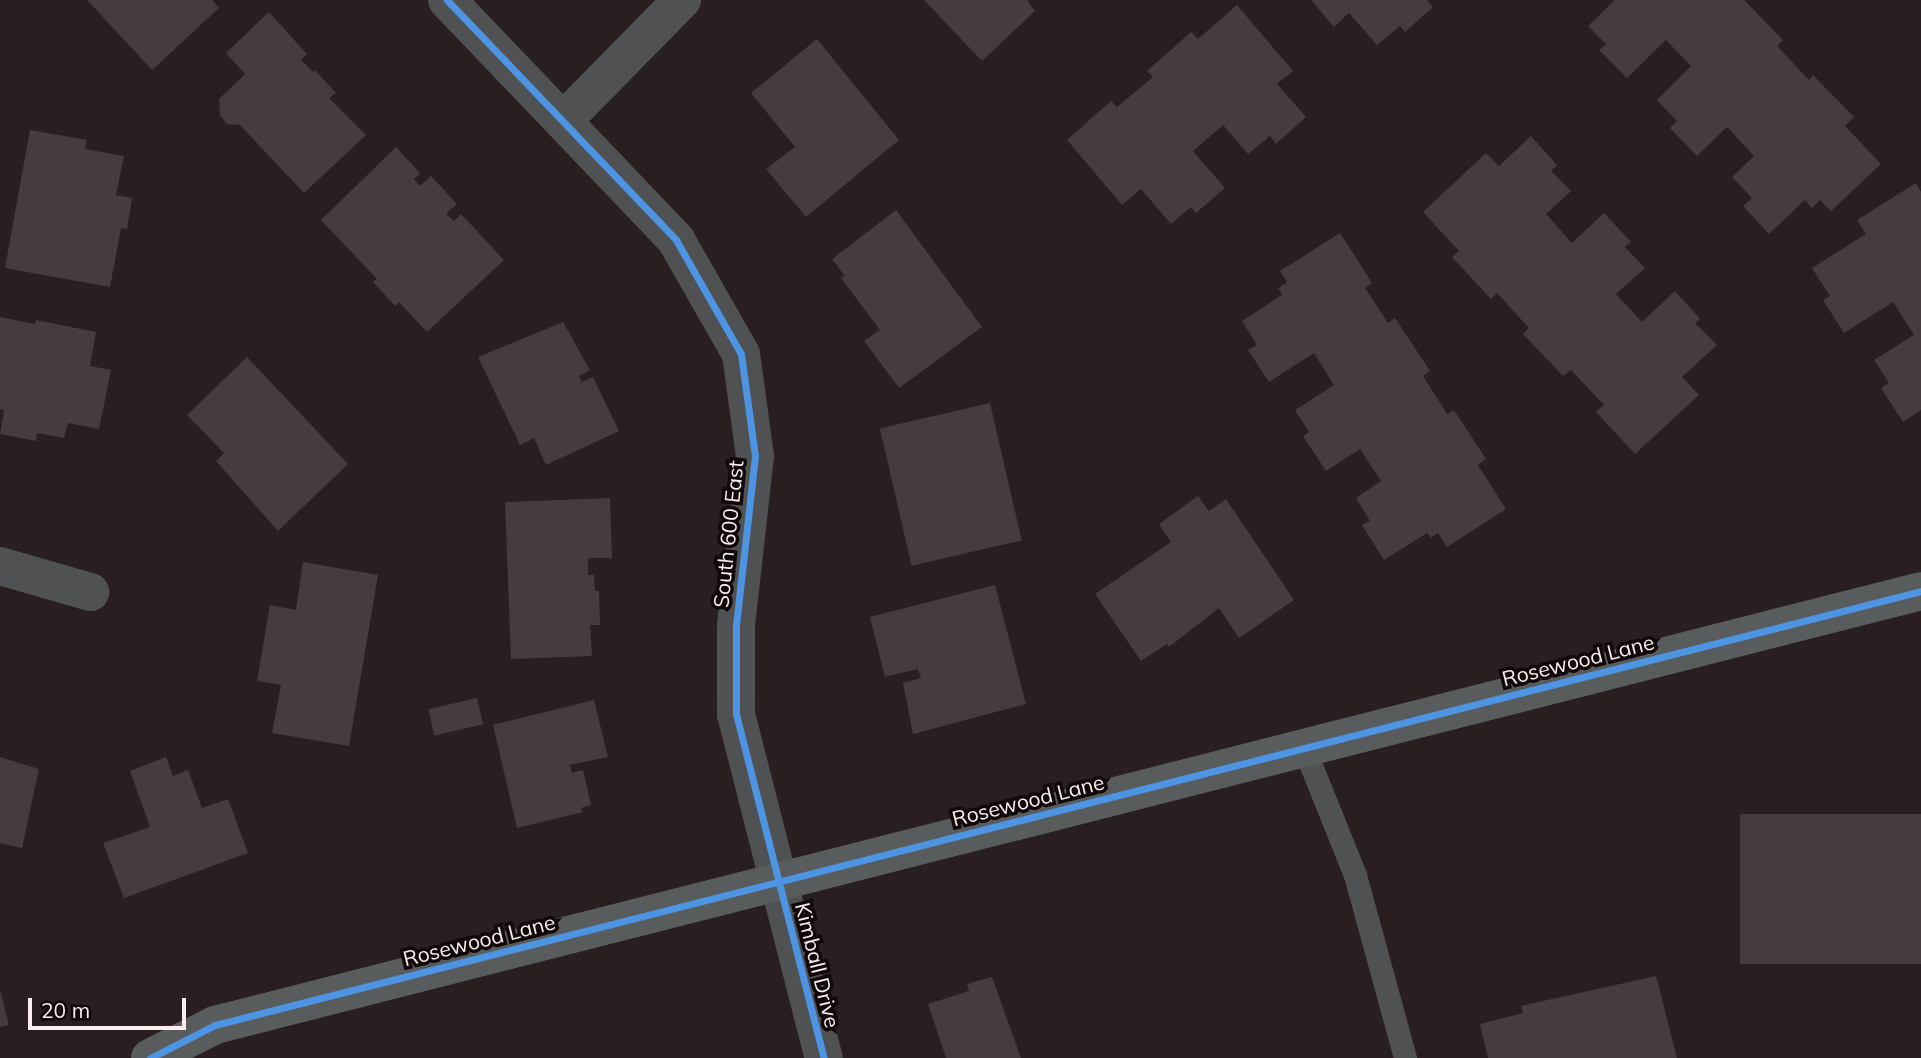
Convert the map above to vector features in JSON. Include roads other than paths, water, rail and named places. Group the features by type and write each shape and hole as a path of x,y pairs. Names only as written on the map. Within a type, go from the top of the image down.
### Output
{"street":[{"name":"South 600 East","path":"447,0 676,240 741,354 755,456 736,626 736,714 779,881"},
{"path":"563,121 682,0"},
{"path":"0,566 90,592"},
{"name":"Rosewood Lane","path":"150,1058 215,1025 1921,591"},
{"name":"Kimball Drive","path":"779,881 824,1058"}],"lane":[{"path":"1304,748 1356,875 1405,1058"}]}
